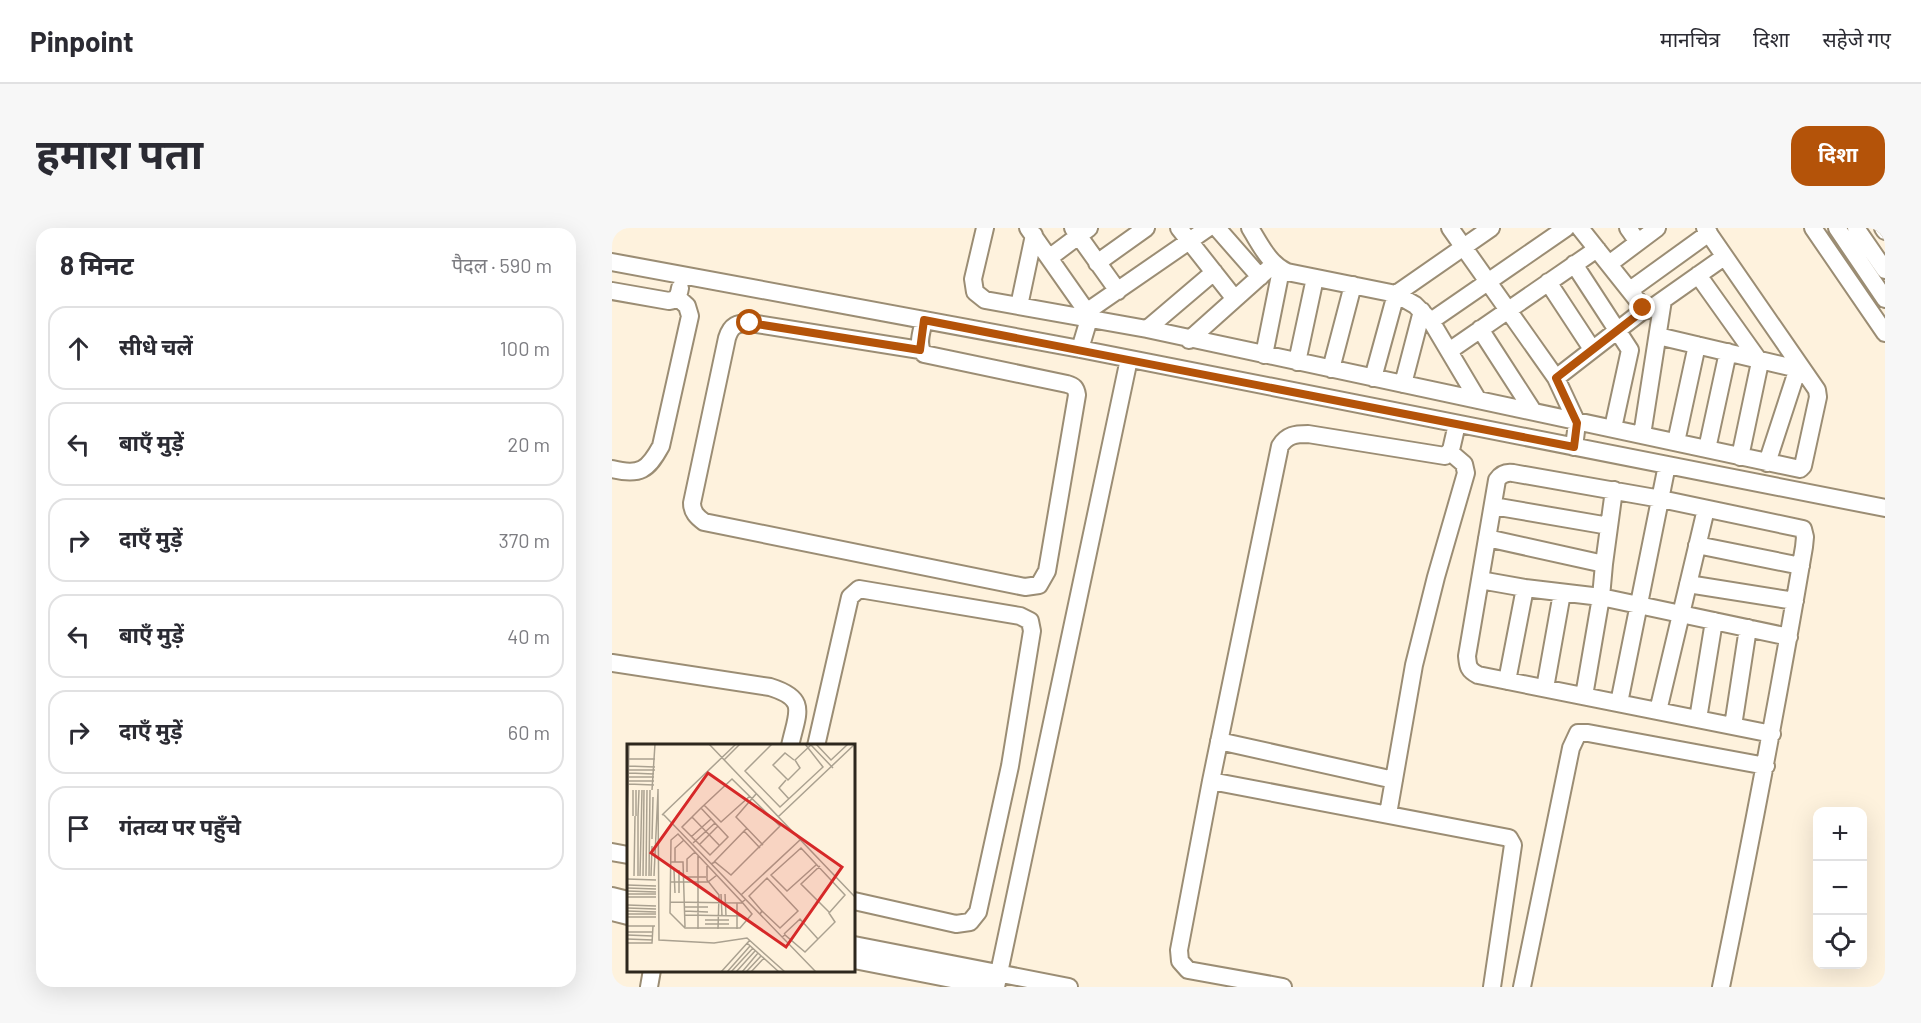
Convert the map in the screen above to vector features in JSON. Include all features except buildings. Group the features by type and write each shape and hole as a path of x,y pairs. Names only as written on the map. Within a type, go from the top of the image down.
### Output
{"street":[{"path":"986,228 973,279 975,292 985,300 1085,316 1767,463 1798,469 1803,466 1818,397 1817,390 1707,231 1630,290"},
{"path":"1097,263 1146,228"},
{"path":"1085,316 1184,234 1208,228"},
{"path":"1217,228 1260,277"},
{"path":"1250,228 1278,267 1315,278 1396,294 1427,316 1478,400"},
{"path":"1450,228 1556,378 1577,423 1574,447"},
{"path":"1373,378 1396,294 1491,228"},
{"path":"1403,384 1427,316 1488,281 1566,228"},
{"path":"1580,228 1645,309"},
{"path":"1609,264 1633,235 1657,228"},
{"path":"1813,228 1885,333"},
{"path":"1837,228 1884,296"},
{"path":"1857,228 1885,270"},
{"path":"1049,258 1080,230 1097,263 1118,291"},
{"path":"1019,306 1031,232"},
{"path":"1031,232 1085,316 1080,349"},
{"path":"1184,234 1235,299"},
{"path":"1449,351 1597,249"},
{"path":"1556,378 1645,309 1650,310 1724,257"},
{"path":"612,262 1080,349 1885,508"},
{"path":"1574,264 1628,345 1631,355 1613,428"},
{"path":"1189,340 1260,277 1278,267"},
{"path":"1264,355 1278,267"},
{"path":"1147,329 1214,272"},
{"path":"612,291 669,301 677,297 682,275"},
{"path":"1698,275 1760,362 1740,457"},
{"path":"1297,362 1315,278"},
{"path":"1548,282 1592,349"},
{"path":"1331,369 1353,285"},
{"path":"612,469 628,473 642,470 653,461 661,446 690,316 687,306 677,297"},
{"path":"1642,435 1663,300"},
{"path":"920,350 924,320"},
{"path":"739,323 750,323 920,350 924,354 1074,386 1077,395 1047,571 1039,585 1025,587 704,522 694,514 692,503 727,338 733,326 739,323"},
{"path":"1480,329 1533,411"},
{"path":"1658,336 1760,362 1799,367"},
{"path":"1676,442 1697,345"},
{"path":"1707,449 1728,352"},
{"path":"996,982 1128,359"},
{"path":"1767,463 1799,367"},
{"path":"1283,987 1188,970 1180,961 1179,950 1210,781 1280,446 1282,441 1296,434 1308,434 1442,456 1450,452 1457,424"},
{"path":"1388,814 1414,665 1466,473 1464,464 1450,452"},
{"path":"1619,703 1667,465"},
{"path":"1721,987 1772,734 1801,566 1805,537 1803,529 1614,490 1508,472 1500,476 1497,480 1467,656 1471,671 1478,675 1772,734"},
{"path":"1584,696 1601,597 1614,490"},
{"path":"1493,506 1609,526"},
{"path":"1658,711 1706,509"},
{"path":"1487,538 1604,564"},
{"path":"1697,545 1801,566"},
{"path":"1480,580 1601,597 1789,637"},
{"path":"1688,584 1795,601"},
{"path":"1507,681 1525,588"},
{"path":"816,744 850,597 859,589 1020,616 1030,621 1032,631 1010,765 978,912 970,922 956,924 855,901"},
{"path":"1545,688 1562,593"},
{"path":"1698,719 1713,621"},
{"path":"1733,726 1748,628"},
{"path":"612,663 770,687 784,692 796,701 798,708 790,744"},
{"path":"1522,987 1571,748 1578,733 1766,766"},
{"path":"1219,741 1394,780"},
{"path":"1210,781 1509,838 1512,841 1492,987"},
{"path":"612,852 627,855"},
{"path":"612,896 627,900"},
{"path":"612,912 627,915"},
{"path":"855,945 996,982"},
{"path":"855,960 996,982 1069,987"},
{"path":"649,987 652,972"}],"route":[{"path":"750,323 920,350 924,320 1574,447 1577,423 1556,378 1645,309 1643,308"}]}
